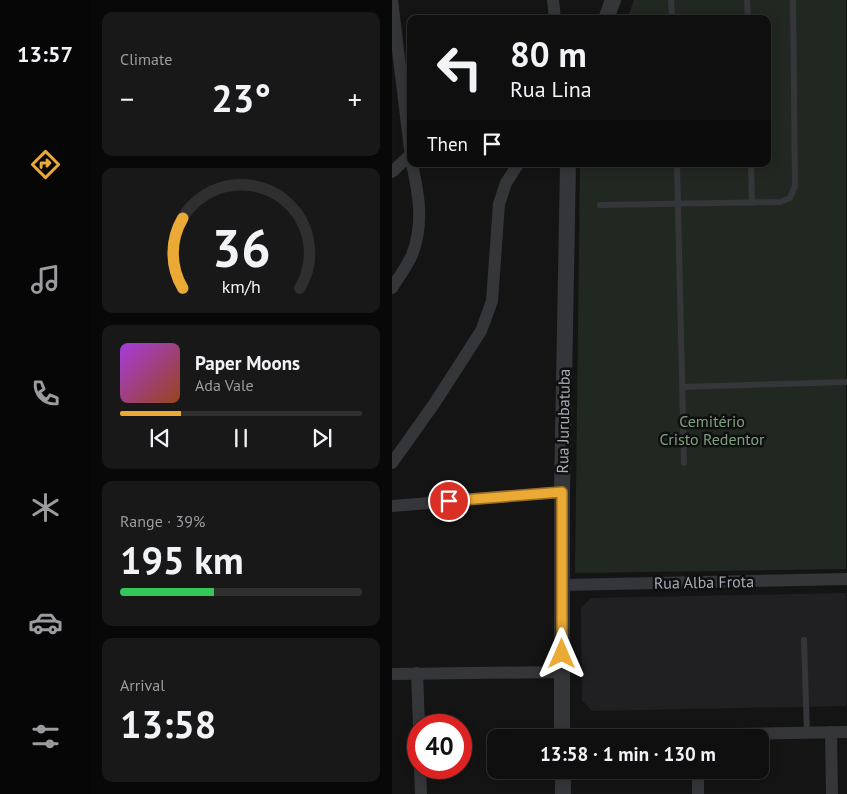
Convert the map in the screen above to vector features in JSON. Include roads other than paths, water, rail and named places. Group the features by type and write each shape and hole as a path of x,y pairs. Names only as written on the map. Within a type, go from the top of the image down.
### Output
{"street":[{"path":"392,0 407,130"},
{"path":"553,0 555,15"},
{"path":"607,15 613,0"},
{"path":"392,172 407,159"},
{"path":"392,288 411,256 418,237 420,214 412,167"},
{"path":"392,463 434,404 481,330 492,301 499,204 506,183 516,167"},
{"name":"Rua Jurubatuba","path":"562,729 562,492 568,167"},
{"path":"392,506 562,492"},
{"name":"Rua Alba Frota","path":"562,585 846,579"},
{"path":"392,674 562,672"},
{"path":"417,673 419,714"},
{"path":"831,732 832,794"},
{"path":"769,734 846,732"},
{"path":"420,779 421,794"},
{"path":"563,779 563,794"},
{"path":"698,779 698,794"}],"lane":[{"path":"671,0 672,15"},
{"path":"747,0 748,15"},
{"path":"600,205 780,202 790,198 795,186 793,0"},
{"path":"677,167 684,463"},
{"path":"751,167 752,203"},
{"path":"682,387 846,382"},
{"path":"804,640 807,733"}],"park label":[{"name":"Cemitério Cristo Redentor","path":"712,430"}]}
